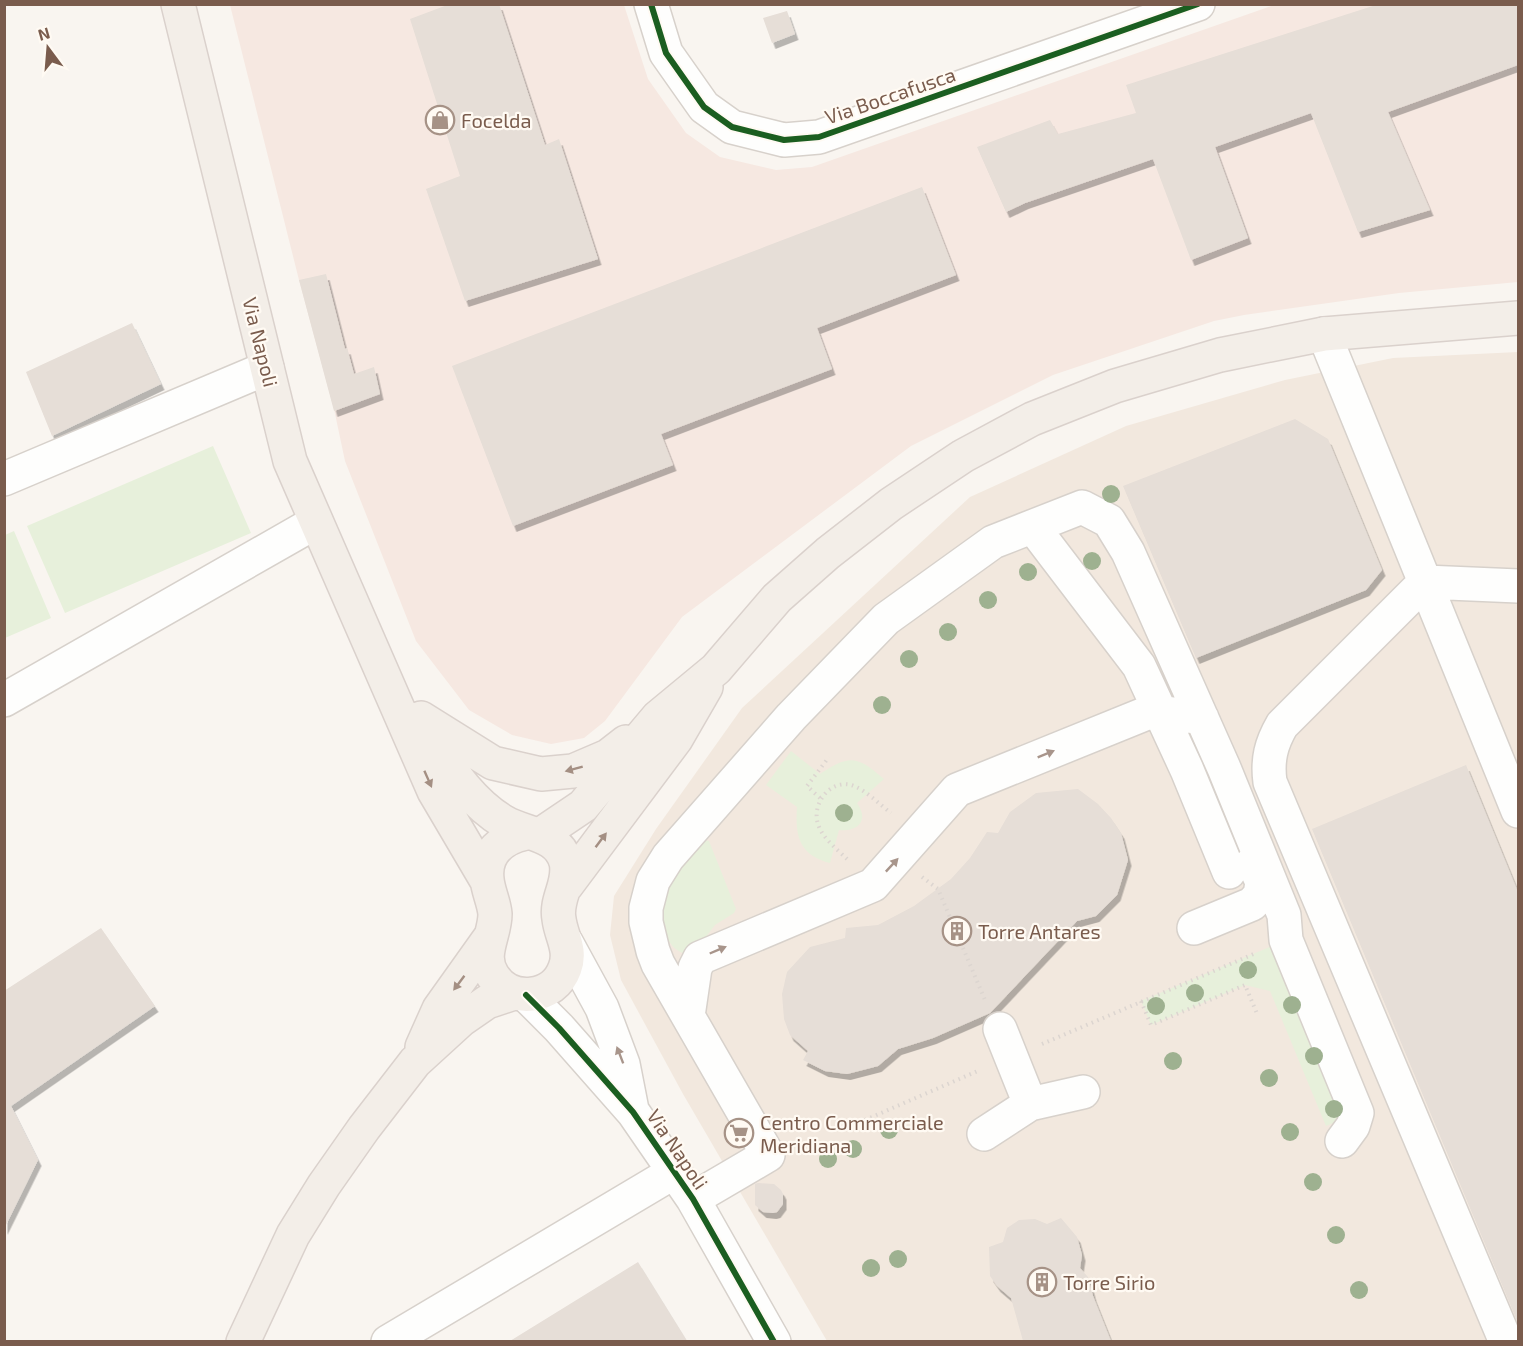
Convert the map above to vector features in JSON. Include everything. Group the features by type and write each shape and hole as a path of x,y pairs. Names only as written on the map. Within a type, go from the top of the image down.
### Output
{"main road":[{"name":"Via Napoli","path":"178,4 290,461 434,791 487,882"},
{"path":"411,711 493,763 541,774 573,771 608,756 716,669 777,598 828,553 891,504 963,456 1032,419 1115,386 1220,355 1324,334 1518,318"},
{"name":"Via Napoli","path":"380,668 464,788 504,822 551,841 560,850 566,861 566,886"},
{"path":"243,1341 299,1225 364,1128 415,1062 461,1020 487,1002 520,994 539,993 551,988 560,979 566,968 568,955 558,914 559,898 676,740 716,669"},
{"path":"520,994 502,986 492,976 487,962 487,948 495,916 492,894 487,882 487,867 491,854 500,843 512,836 533,834 583,806 658,717"},
{"path":"415,1062 439,1009 491,935"}],"street":[{"name":"Via Boccafusca","path":"651,4 666,53 704,107 732,127 784,140 819,137 1198,4"},
{"path":"1324,334 1518,811"},
{"path":"4,479 267,368"},
{"path":"693,1199 768,1155 658,964 646,922 646,908 653,881 668,857 791,717 886,619 993,542 1033,527 1074,496 1109,521 1128,552 1202,718 1284,915 1286,940 1357,1113 1353,1126 1342,1141"},
{"path":"4,700 316,522"},
{"path":"1033,527 1138,666 1188,770 1229,872"},
{"path":"1506,1341 1270,782 1268,767 1274,739 1282,725 1425,582 1518,586"},
{"path":"688,1016 695,968 700,958 873,885 957,790 1152,711 1202,718"},
{"path":"1188,770 1222,788 1262,882 1260,896 1252,904 1194,928"},
{"name":"Via Napoli","path":"566,942 602,1008 623,1064 633,1112"},
{"name":"Via Napoli","path":"520,994 559,1028 633,1112 693,1199 774,1341"},
{"path":"993,1016 1030,1104"},
{"path":"984,1134 1030,1104 1083,1092"},
{"path":"387,1341 674,1172"}],"path":[{"path":"820,798 807,786 829,757"},
{"path":"830,842 823,835 817,823 820,798 840,784 853,785 862,791"},
{"path":"938,889 993,1016"},
{"path":"1035,1047 1286,940"},
{"path":"1142,1001 1151,1025 1245,985 1258,1016"},
{"path":"865,1120 982,1070"}],"shaded area":[{"path":"230,5 624,5 648,79 686,133 720,157 776,170 812,167 1274,5 1518,5 1518,282 1399,293 1214,321 1053,375 911,446 682,617 605,721 584,738 551,744 512,735 469,710 416,641 345,461 334,409"},
{"path":"1518,352 1518,1341 827,1341 683,1094 621,980 610,935 614,896 656,829 742,708 970,497 1126,426 1285,380 1393,358"}],"green space":[{"path":"213,446 251,533 65,613 27,526"},
{"path":"14,531 51,618 5,638 5,535"},
{"path":"791,751 820,774 839,763 854,760 867,766 884,779 857,803 862,815 860,824 852,829 839,830 830,863 811,855 805,849 798,835 797,807 766,785"},
{"path":"704,840 709,841 736,909 734,913 715,925 692,955 679,951 669,942 661,918 661,905 664,893 677,871"},
{"path":"1286,940 1357,1113 1326,1126 1270,991 1245,985 1151,1025 1141,1001"}],"building":[{"path":"450,4 499,4 545,145 559,139 598,259 465,301 426,189 460,176 410,19"},
{"path":"1379,4 1518,4 1518,65 1388,112 1430,210 1358,232 1311,113 1215,147 1248,238 1191,260 1153,159 1025,203 1006,212 977,147 1050,120 1058,134 1136,113 1126,85"},
{"path":"787,11 795,34 772,43 763,18"},
{"path":"922,187 956,275 817,328 832,369 661,434 673,465 513,526 452,366"},
{"path":"326,274 345,349 347,348 354,374 374,367 380,394 334,411 299,280"},
{"path":"132,323 161,384 52,436 26,372"},
{"path":"1295,419 1328,439 1382,570 1366,590 1196,658 1123,486"},
{"path":"1466,765 1518,892 1518,1323 1312,829"},
{"name":"Torre Antares","path":"1078,789 1098,804 1111,818 1121,833 1128,860 1117,895 1096,916 1077,921 990,1013 933,1038 898,1049 878,1066 847,1074 825,1071 803,1060 808,1051 790,1035 784,1019 782,994 787,972 810,947 845,938 846,928 878,925 914,906 951,879 970,858 987,832 998,833 1010,812 1036,793"},
{"path":"101,928 155,1006 11,1106 38,1160 4,1229 4,991"},
{"path":"755,1184 774,1184 781,1190 783,1204 777,1212 763,1212 755,1205"},
{"name":"Torre Sirio","path":"1061,1218 1077,1237 1082,1255 1080,1268 1088,1277 1111,1341 1023,1341 1011,1298 997,1286 990,1276 989,1247 1003,1242 1007,1228 1019,1220 1035,1219 1047,1224"},
{"path":"638,1262 687,1341 510,1341"}],"cycle path":[{"path":"651,4 666,53 704,107 732,127 784,140 819,137 1198,4"},
{"path":"526,995 559,1028 633,1112 693,1199 774,1342"}],"place":[{"name":"Focelda","path":"440,120"},
{"name":"Torre Antares","path":"957,931"},
{"name":"Centro Commerciale Meridiana","path":"739,1133"},
{"name":"Torre Sirio","path":"1042,1282"}]}
